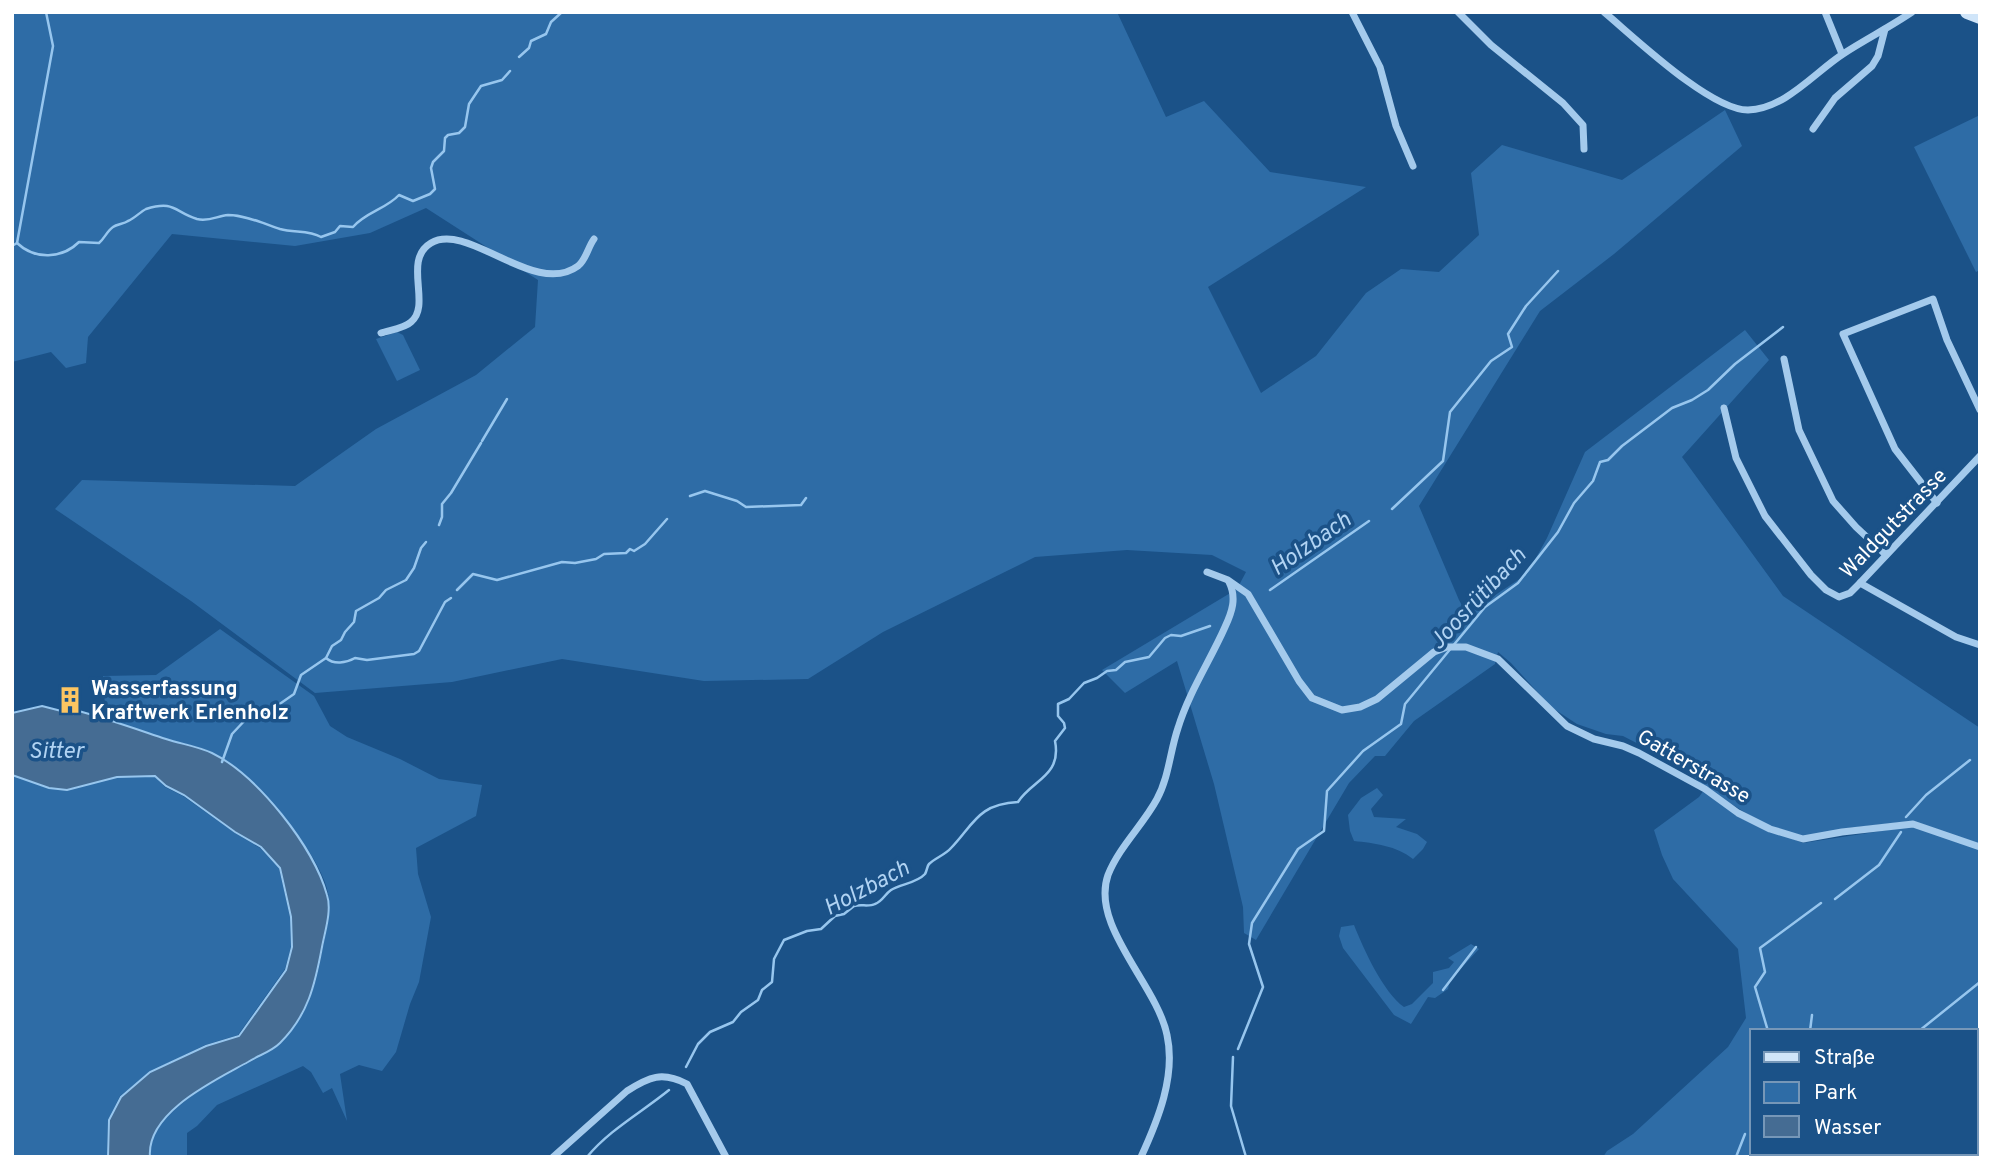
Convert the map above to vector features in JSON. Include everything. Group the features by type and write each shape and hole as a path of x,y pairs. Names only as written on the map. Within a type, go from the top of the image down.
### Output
{"street":[{"path":"1352,12 1380,67 1396,126 1413,166"},
{"path":"1458,12 1491,45 1563,103 1583,125 1584,149"},
{"path":"1604,12 1698,88 1725,105 1747,110 1765,107 1783,98 1842,54 1912,12"},
{"path":"1825,12 1842,54"},
{"path":"1967,12 1980,17"},
{"path":"1813,129 1835,99 1872,65 1878,56 1885,29"},
{"path":"381,333 411,323 415,317 419,297 417,266 422,251 431,243 441,239 459,239 521,266 555,275 582,264 594,239"},
{"path":"1937,503 1895,449 1843,334 1933,299 1947,340 1980,410"},
{"path":"1784,359 1799,430 1833,501 1865,537 1886,555"},
{"name":"Waldgutstrasse","path":"1724,408 1736,458 1765,516 1811,575 1826,590 1839,597 1850,593 1860,583 1980,456"},
{"name":"Gatterstrasse","path":"1207,572 1228,580 1248,594 1299,681 1312,698 1342,710 1360,707 1377,699 1434,652 1447,647 1466,647 1498,659 1567,726 1639,753 1704,789 1738,813 1770,829 1803,839 1913,824 1980,847"},
{"path":"1141,1157 1159,1116 1166,1089 1170,1060 1168,1037 1162,1014 1125,952 1111,921 1106,907 1105,891 1108,875 1116,859 1158,797 1169,767 1177,729 1192,691 1231,614 1234,598 1228,580"},
{"path":"1860,583 1956,637 1980,645"},
{"path":"553,1157 627,1091 660,1075 687,1084 726,1157"}],"green space":[{"path":"12,12 1117,12 1166,117 1204,101 1270,172 1366,187 1208,287 1261,393 1316,356 1366,293 1401,269 1439,272 1479,235 1471,173 1502,145 1622,180 1725,110 1742,146 1614,254 1540,311 1419,506 1459,600 1464,609 1471,611 1527,574 1547,538 1585,452 1745,330 1769,360 1682,457 1783,596 1980,728 1980,844 1913,821 1848,828 1802,837 1769,827 1705,788 1685,768 1623,736 1606,734 1577,724 1551,707 1498,652 1495,664 1414,721 1385,756 1375,756 1349,783 1256,940 1244,933 1243,907 1214,784 1177,661 1125,693 1102,670 1237,589 1246,572 1212,555 1127,550 1035,557 883,632 808,679 704,681 562,659 452,682 315,693 191,601 55,509 82,480 295,486 376,429 476,375 535,327 538,280 426,208 370,233 295,246 172,234 88,337 86,363 66,368 51,352 12,362"},
{"path":"1980,115 1980,270 1976,272 1914,147"},
{"path":"397,332 403,335 420,370 397,381 376,339"},
{"path":"220,629 314,696 330,726 347,737 439,779 482,785 476,816 416,848 418,874 431,917 419,982 396,1052 382,1071 359,1065 340,1074 347,1121 332,1088 323,1093 311,1072 303,1066 217,1105 187,1133 187,1157 150,1157 152,1141 172,1112 203,1088 274,1049 298,1022 313,989 328,919 329,899 325,881 315,861 284,817 246,777 212,752 115,723 108,712 103,676 156,675"},
{"path":"12,775 49,788 67,790 117,777 155,776 165,787 183,796 260,848 279,868 290,917 291,947 285,969 238,1035 205,1045 150,1072 120,1096 108,1120 107,1157 12,1157"},
{"path":"1377,788 1383,795 1371,809 1374,817 1406,819 1396,827 1417,834 1427,842 1413,859 1393,848 1354,841 1348,815 1361,798"},
{"path":"1704,790 1740,818 1803,843 1914,826 1980,849 1980,1157 1603,1157 1607,1151 1633,1134 1728,1047 1746,1018 1738,949 1673,879 1654,830 1699,797"},
{"path":"1354,925 1382,981 1404,1007 1412,1004 1433,983 1433,972 1449,968 1454,962 1448,958 1471,944 1479,949 1450,980 1448,989 1435,998 1428,997 1411,1024 1394,1015 1343,948 1339,936 1341,927"}],"water":[{"name":"Sitter","path":"42,706 73,714 75,710 98,716 212,753 229,763 282,814 310,856 327,895 328,921 316,974 309,999 297,1022 269,1051 185,1099 159,1126 152,1141 150,1157 108,1157 109,1120 121,1097 150,1072 206,1046 239,1036 286,970 292,947 291,917 280,868 261,847 235,832 184,795 166,786 155,776 117,777 67,790 49,788 12,775 12,713"}],"waterway":[{"path":"12,246 17,243 53,46 46,12"},
{"path":"519,57 529,48 531,41 546,34 551,22 562,12"},
{"path":"17,243 40,255 65,252 79,242 99,243 115,226 131,220 146,209 163,206 169,206 197,219 234,215 280,229 312,233 321,237 335,232 340,226 353,227 399,195 413,201 430,194 435,189 431,168 444,151 445,138 459,133 465,127 469,104 481,86 502,80 510,71"},
{"name":"Holzbach","path":"1392,509 1443,461 1450,412 1491,361 1512,347 1508,334 1526,306 1558,271"},
{"name":"Joosrütibach","path":"1238,1049 1263,987 1249,944 1252,923 1298,849 1324,831 1327,791 1363,751 1401,724 1405,704 1485,607 1518,583 1558,532 1574,503 1593,481 1600,462 1608,460 1672,408 1708,390 1735,364 1783,327"},
{"path":"482,441 507,399"},
{"path":"439,525 442,504 481,443"},
{"path":"690,496 705,491 737,501 746,507 801,505 806,498"},
{"path":"457,590 473,574 497,580 562,562 575,563 596,559 604,554 626,553 630,549 634,551 645,544 667,519"},
{"name":"Holzbach","path":"1270,590 1369,521"},
{"path":"271,710 294,694 301,675 326,658 332,646 341,640 354,622 356,611 406,580 426,542"},
{"path":"326,658 340,662 355,658 367,660 414,654 419,651 445,602 451,598"},
{"name":"Holzbach","path":"686,1067 698,1044 710,1032 733,1022 741,1012 758,1000 762,990 772,982 774,959 784,940 821,929 835,916 844,914 854,906 877,903 891,890 922,877 929,864 949,850 985,811 1018,802 1050,770 1054,762 1055,741 1065,728 1058,716 1058,704 1069,699 1084,683 1107,671 1116,670 1125,662 1149,657 1165,638 1171,635 1181,636 1210,626"},
{"path":"222,762 232,734 248,717 265,713"},
{"path":"1906,817 1926,795 1970,760"},
{"path":"1835,899 1879,865 1901,832"},
{"path":"1767,1029 1755,987 1765,972 1760,948 1821,903"},
{"path":"1443,990 1476,947"},
{"path":"1921,1029 1980,982"},
{"path":"1810,1029 1812,1015"},
{"name":"Joosrütibach","path":"1233,1057 1231,1106 1246,1157"},
{"name":"Holzbach","path":"587,1157 615,1130 669,1090"},
{"path":"1736,1157 1745,1134"},
{"path":"1973,1157 1976,1155"}],"place":[{"name":"Wasserfassung Kraftwerk Erlenholz","path":"70,700"}]}
